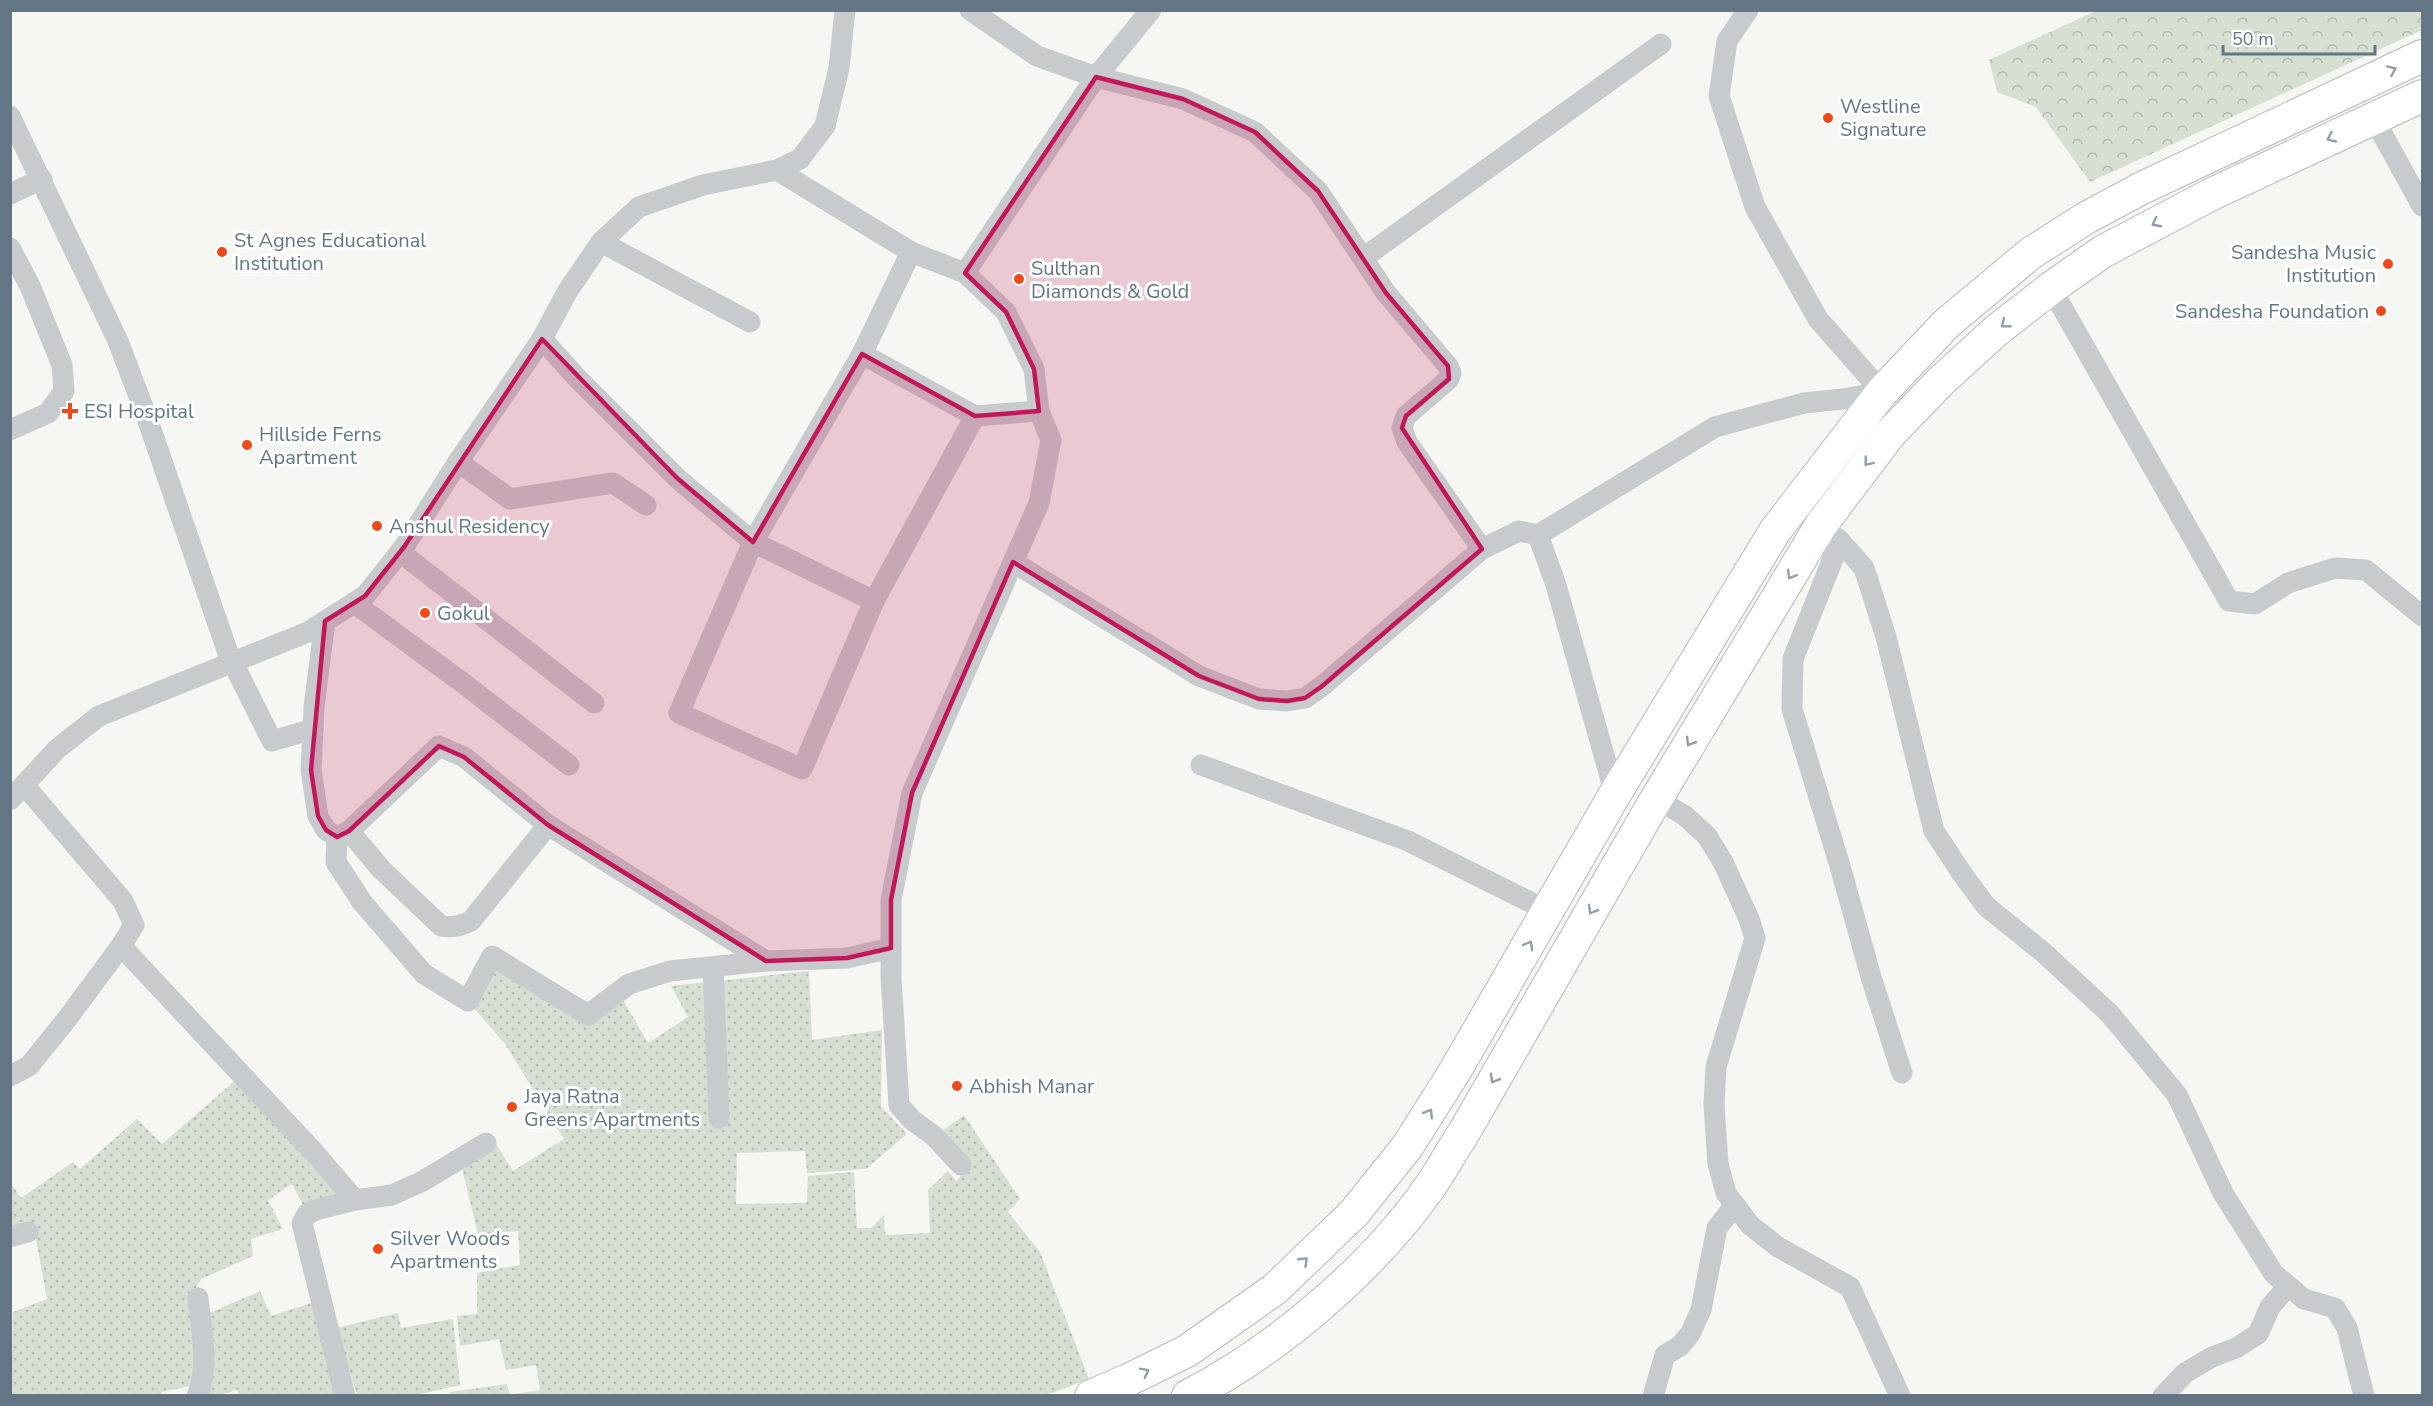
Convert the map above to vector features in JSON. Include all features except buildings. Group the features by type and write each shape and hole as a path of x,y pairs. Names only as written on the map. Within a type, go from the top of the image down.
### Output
{"highway":[{"path":"1091,1395 1187,1351 1275,1289 1354,1213 1413,1137 1455,1071 1615,794 1775,531 1882,392 1946,324 2031,253 2086,218 2163,178 2422,56"},
{"path":"1188,1395 1211,1384 1276,1341 1322,1304 1382,1245 1428,1189 1463,1134 1656,799 1831,533 1889,435 1940,382 1997,330 2102,252 2212,194 2422,96"}],"street":[{"path":"10,1076 29,1066 67,1019 134,925 123,901 18,793 57,749 99,716 308,632 365,596 400,552 542,339 567,292 601,242 639,207 704,185 777,170 800,159 825,126 839,68 844,10"},
{"path":"970,10 1037,56 1096,77 1183,99 1255,132 1318,191 1386,293 1452,373 1449,379 1406,416 1402,428 1407,442 1482,549"},
{"path":"965,273 1096,77 1151,10"},
{"path":"1748,10 1727,41 1719,96 1755,207 1818,319 1882,392"},
{"path":"1363,258 1661,44"},
{"path":"10,116 118,341 232,662 273,741 313,729"},
{"path":"2374,119 2422,206"},
{"path":"777,170 911,252 965,273 1006,312 1034,369 1039,411 1052,440 1040,503 912,793 891,900 891,948 899,1105 912,1120 934,1136 961,1165"},
{"path":"10,194 42,179"},
{"path":"601,242 750,322"},
{"path":"10,248 30,286 62,365 64,391 48,413 10,430"},
{"path":"911,252 862,354 753,542 679,713 802,770 874,601 975,416"},
{"path":"2051,288 2229,601 2255,604 2288,583 2335,568 2366,570 2422,616"},
{"path":"542,339 578,379 677,478 753,542 874,601"},
{"path":"862,354 975,416 1039,411"},
{"path":"1013,562 1199,676 1259,699 1287,701 1305,698 1321,687 1482,549 1519,531 1538,535 1716,427 1804,403 1882,392"},
{"path":"458,462 510,499 613,483 646,505"},
{"path":"1902,1073 1871,977 1792,709 1793,659 1831,533 1864,568 1886,637 1934,831 1986,906 2044,953 2110,1014 2177,1095 2223,1193 2274,1274 2304,1299 2335,1308 2347,1328 2364,1395"},
{"path":"1538,535 1556,585 1615,794"},
{"path":"400,552 594,703"},
{"path":"354,603 463,683 568,765"},
{"path":"325,621 313,729 311,770 318,816 326,830 343,834 441,926 448,927 461,926 471,921 548,825"},
{"path":"766,961 548,825 464,757 440,746 343,834 336,862 362,902 424,974 468,1001 492,956 588,1014 629,984 670,971 766,961 847,958 891,948"},
{"path":"1201,765 1408,841 1548,911"},
{"path":"1656,799 1684,815 1707,836 1723,861 1755,938 1716,1067 1714,1104 1718,1164 1726,1193 1750,1225 1778,1247 1850,1287 1899,1395"},
{"path":"121,946 313,1151 355,1200"},
{"path":"713,967 719,1118"},
{"path":"345,1395 302,1223 307,1214 355,1200 392,1195 423,1181 486,1143"},
{"path":"1653,1395 1665,1355 1680,1346 1690,1334 1701,1310 1717,1228 1735,1205"},
{"path":"2163,1395 2185,1373 2212,1357 2236,1348 2258,1334 2270,1307 2288,1286"},
{"path":"197,1395 201,1386 203,1344 198,1298"}],"highlighted area":[{"path":"1096,77 1183,99 1255,132 1318,191 1386,293 1448,366 1449,379 1406,416 1402,428 1482,549 1321,687 1305,698 1287,701 1259,699 1199,676 1013,562 912,793 891,900 891,948 847,958 766,961 548,825 464,757 439,746 349,831 337,837 326,830 318,816 311,770 325,621 365,596 404,547 542,339 677,478 753,542 862,354 975,416 1039,411 1034,369 1006,312 965,273"}],"green space":[{"path":"2098,10 2422,11 2422,30 2090,182 2036,107 1997,92 1989,60"},
{"path":"494,963 588,1021 623,1000 648,1043 688,1017 671,986 809,971 812,1040 882,1030 881,1107 907,1134 866,1169 807,1173 805,1151 737,1153 736,1204 807,1203 808,1176 854,1172 857,1228 871,1228 884,1215 885,1235 930,1233 928,1190 948,1171 956,1181 970,1167 942,1131 964,1115 1020,1199 1008,1212 1040,1252 1089,1379 1044,1396 451,1396 450,1392 507,1384 510,1395 540,1390 536,1365 506,1370 499,1339 460,1346 457,1316 477,1314 477,1273 520,1265 518,1231 478,1234 461,1165 496,1144 513,1171 564,1139 505,1044 472,1006"},
{"path":"238,1078 343,1195 305,1209 292,1184 268,1200 283,1229 251,1239 253,1256 201,1279 192,1295 195,1385 162,1392 161,1395 11,1396 13,1312 47,1299 36,1239 29,1221 11,1227 10,1182 21,1198 73,1162 80,1169 137,1119 162,1144"},
{"path":"260,1291 271,1316 317,1301 343,1395 238,1395 237,1389 220,1395 203,1392 203,1316"},
{"path":"398,1313 401,1328 453,1319 460,1385 416,1395 357,1395 336,1328"}],"place":[{"name":"Westline Signature","path":"1828,118"},
{"name":"St Agnes Educational Institution","path":"222,252"},
{"name":"Sandesha Music Institution","path":"2388,264"},
{"name":"Sulthan Diamonds & Gold","path":"1019,279"},
{"name":"Sandesha Foundation","path":"2381,311"},
{"name":"ESI Hospital","path":"70,411"},
{"name":"Hillside Ferns Apartment","path":"247,445"},
{"name":"Anshul Residency","path":"377,526"},
{"name":"Gokul","path":"425,613"},
{"name":"Abhish Manar","path":"957,1086"},
{"name":"Jaya Ratna Greens Apartments","path":"512,1107"},
{"name":"Silver Woods Apartments","path":"378,1249"}]}
